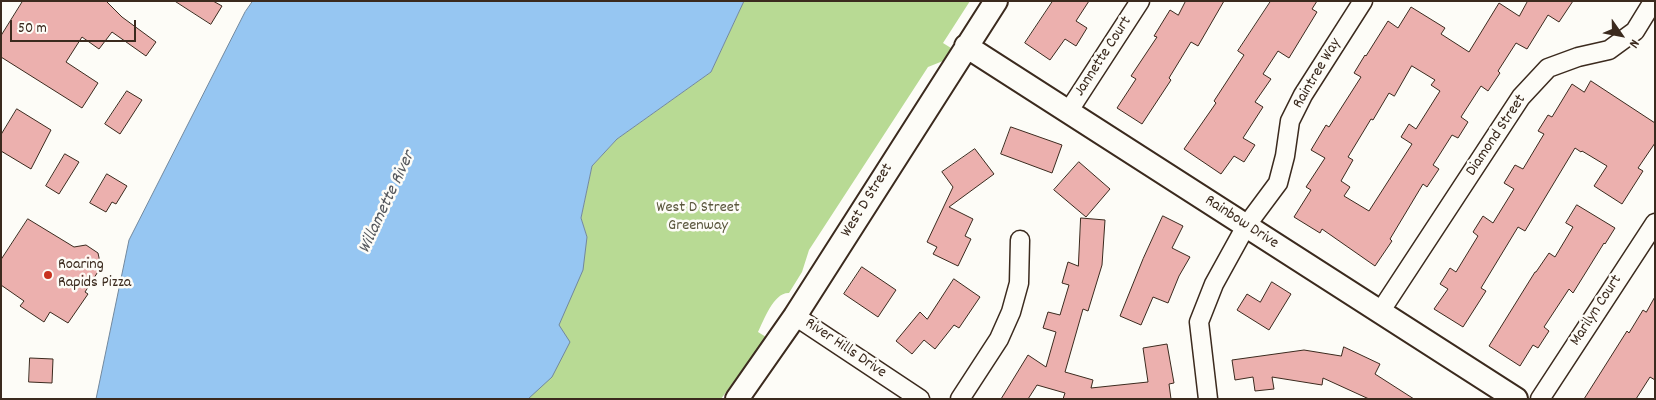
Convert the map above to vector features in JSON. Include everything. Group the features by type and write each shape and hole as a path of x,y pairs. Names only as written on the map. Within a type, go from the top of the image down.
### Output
{"street":[{"name":"West D Street","path":"738,399 795,316 996,1"},
{"name":"Jannette Court","path":"1068,112 1140,1"},
{"name":"Raintree Way","path":"1208,399 1199,322 1214,284 1246,226 1278,183 1285,156 1290,121 1363,1"},
{"name":"Diamond Street","path":"1380,312 1522,97 1548,68 1609,50 1635,31 1653,5"},
{"name":"Rainbow Drive","path":"966,46 1516,399"},
{"name":"Marilyn Court","path":"1540,399 1655,223"},
{"path":"960,399 999,339 1010,312 1019,283 1020,240"},
{"name":"River Hills Drive","path":"795,316 920,399"}],"green space":[{"name":"West D Street Greenway","path":"744,1 970,1 943,43 951,48 943,61 928,67 809,250 802,272 789,293 779,297 770,308 758,332 766,337 721,399 528,399 565,308 587,237 581,218 592,166 617,139 711,72"}],"water":[{"name":"Willamette River","path":"253,1 744,1 711,72 617,139 592,166 581,218 587,237 583,270 559,325 570,342 552,377 528,399 96,399 129,240 245,12"}],"building":[{"path":"23,1 106,1 122,17 156,42 146,56 112,32 99,49 82,37 66,62 98,83 82,108 1,57 1,36"},
{"path":"175,1 213,1 222,6 211,24"},
{"path":"1053,1 1089,1 1076,21 1087,28 1076,46 1065,39 1050,60 1025,43"},
{"path":"1186,1 1224,1 1198,46 1191,42 1169,78 1171,80 1142,124 1117,108 1136,79 1131,76 1157,37 1154,36 1170,10 1178,15"},
{"path":"1271,1 1317,1 1312,9 1317,12 1289,58 1278,51 1263,74 1271,79 1255,102 1263,107 1243,138 1255,145 1244,162 1234,156 1221,174 1184,149 1216,103 1214,101 1244,55 1238,51"},
{"path":"1528,1 1573,1 1559,22 1548,15 1527,49 1516,43 1488,91 1481,86 1461,117 1468,122 1458,138 1452,135 1433,165 1439,169 1427,187 1423,184 1390,239 1392,241 1375,266 1322,229 1320,233 1294,217 1311,190 1306,187 1325,158 1311,150 1326,125 1329,127 1361,77 1354,73 1388,21 1398,28 1411,7 1445,28 1441,34 1469,52 1499,3 1519,16","holes":["1412,66 1435,80 1431,85 1440,91 1416,129 1409,124 1401,137 1412,144 1369,211 1344,196 1350,187 1341,181 1353,160 1348,157 1389,93 1394,96"]},
{"path":"1591,81 1655,123 1655,143 1638,168 1643,171 1622,204 1594,186 1607,166 1575,148 1525,231 1518,227 1481,288 1486,291 1463,327 1434,309 1448,289 1440,284 1450,268 1456,272 1478,236 1473,232 1483,216 1493,223 1514,189 1504,183 1515,165 1523,169 1544,134 1538,131 1548,115 1552,117 1572,84 1584,92"},
{"path":"127,91 142,100 120,134 105,124"},
{"path":"17,109 51,130 31,169 1,151 1,135"},
{"path":"1011,127 1062,145 1052,173 1001,154"},
{"path":"975,149 994,174 949,207 973,219 965,236 971,239 958,266 933,254 937,247 927,242 953,187 942,172"},
{"path":"65,154 79,162 59,194 46,186"},
{"path":"1079,162 1110,189 1086,217 1054,190"},
{"path":"107,174 127,186 116,204 112,202 106,212 90,203"},
{"path":"1577,205 1615,228 1573,293 1569,289 1544,327 1549,331 1538,348 1533,345 1520,366 1489,346 1549,253 1555,257 1573,227 1566,223"},
{"path":"1163,216 1183,226 1172,248 1190,257 1179,276 1168,303 1153,297 1141,325 1120,316"},
{"path":"1081,218 1105,220 1102,265 1088,311 1083,309 1065,372 1093,380 1091,388 1148,382 1143,348 1167,344 1174,383 1169,384 1171,399 1063,399 1065,393 1037,385 1028,399 1001,399 1028,355 1046,367 1056,332 1043,328 1048,312 1060,315 1069,285 1062,283 1068,262 1078,266"},
{"name":"Roaring Rapids Pizza","path":"28,219 74,247 86,245 98,253 101,267 85,292 88,294 68,323 50,312 44,322 20,306 24,301 1,285 1,260"},
{"path":"862,267 896,290 878,317 844,294"},
{"path":"954,279 980,297 959,328 954,325 935,349 924,340 912,354 896,341 920,312 927,319"},
{"path":"1272,282 1291,294 1269,330 1237,310 1247,294 1260,302"},
{"path":"1655,297 1655,380 1650,377 1636,399 1584,399 1627,331 1629,333 1643,310 1646,312"},
{"path":"1344,347 1380,364 1375,374 1414,399 1369,399 1323,378 1322,385 1272,377 1274,389 1255,391 1253,377 1235,380 1232,360 1304,350 1341,356"},
{"path":"30,358 53,359 52,383 29,382"}],"place":[{"name":"Roaring Rapids Pizza","path":"48,275"}]}
